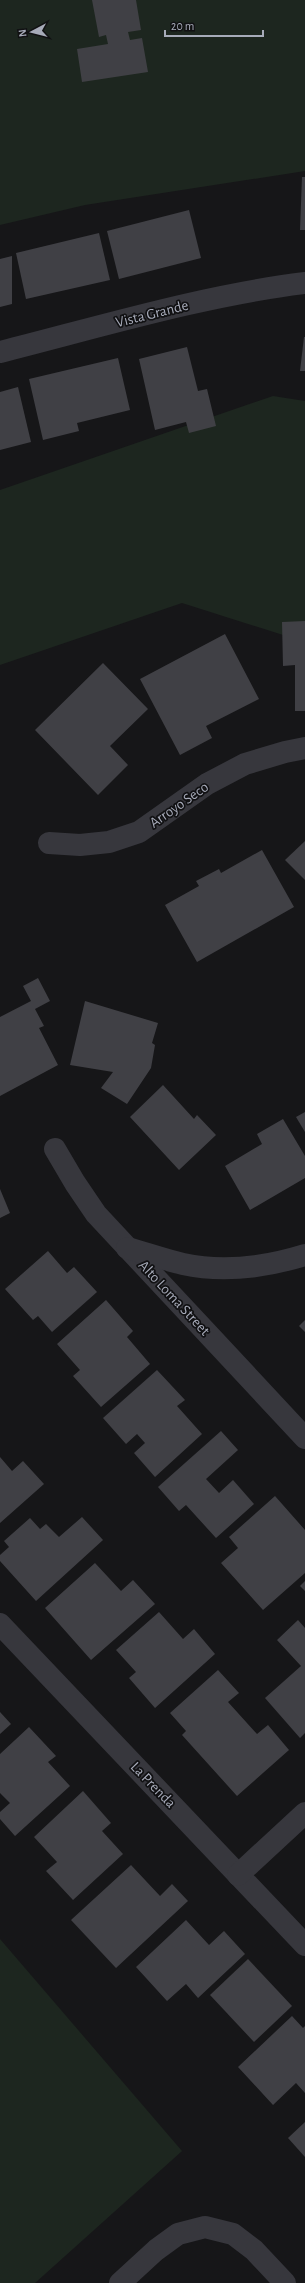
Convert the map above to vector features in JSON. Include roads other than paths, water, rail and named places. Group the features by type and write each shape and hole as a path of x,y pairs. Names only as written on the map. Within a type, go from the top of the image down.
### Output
{"street":[{"name":"Vista Grande","path":"0,352 192,304 281,286 305,283"},
{"name":"Arroyo Seco","path":"49,843 80,845 109,842 139,832 207,784 239,767 285,752 305,748"},
{"name":"Alto Loma Street","path":"56,1149 75,1183 96,1214 305,1438"},
{"path":"127,1248 185,1264 228,1268 272,1265 305,1255"},
{"name":"La Prenda","path":"0,1624 305,1945"},
{"path":"238,1875 305,1814"},
{"path":"120,2283 156,2250 178,2234 205,2227 233,2234 254,2250 285,2283"}]}
